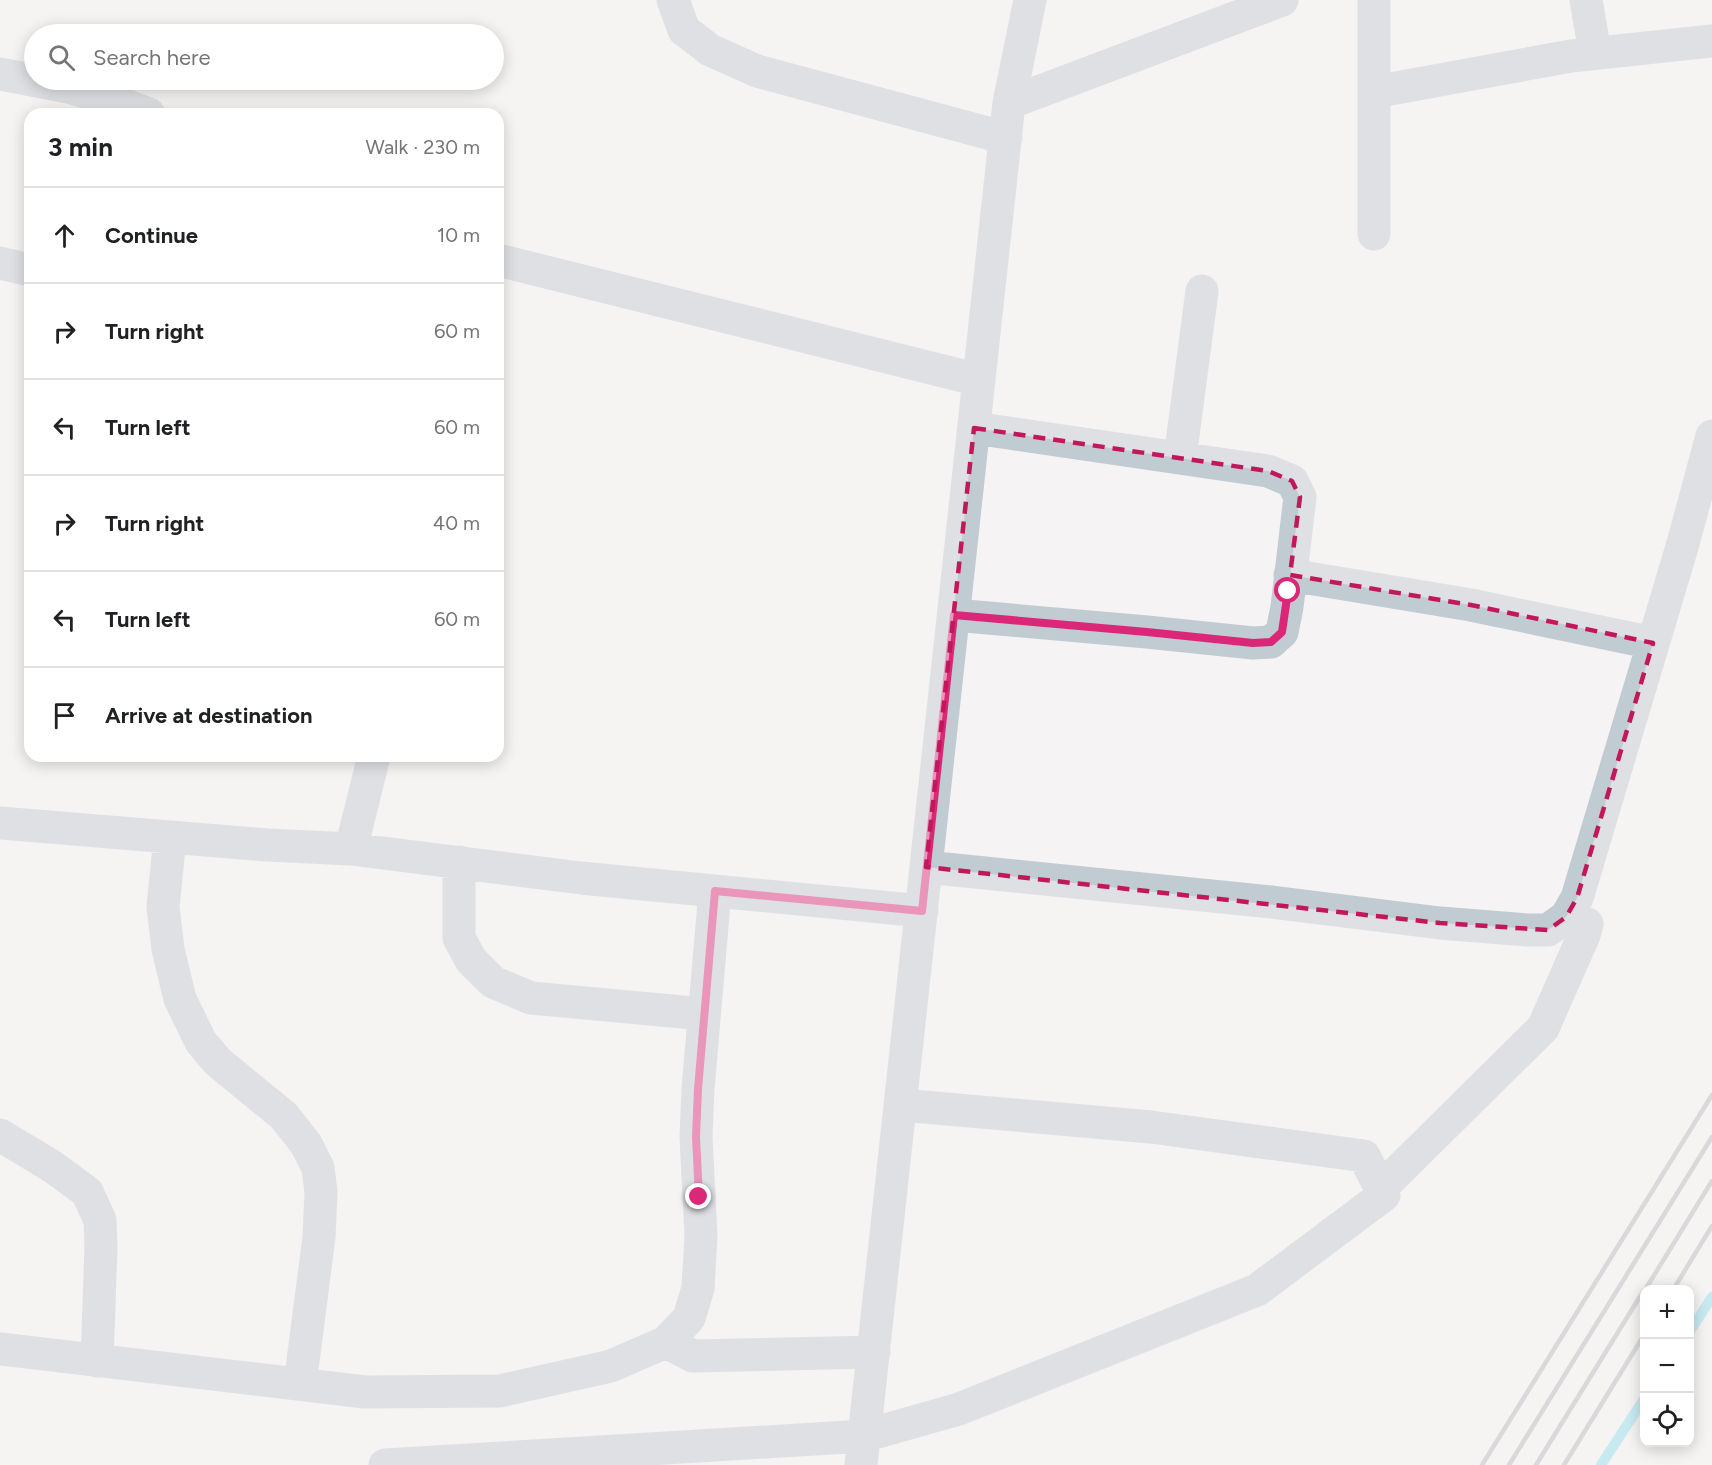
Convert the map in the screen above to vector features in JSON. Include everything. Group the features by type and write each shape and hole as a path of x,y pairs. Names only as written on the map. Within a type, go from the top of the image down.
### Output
{"street":[{"path":"673,0 684,30 710,50 757,70 1006,138"},
{"path":"863,1450 1009,103 1030,0"},
{"path":"1009,103 1282,0"},
{"path":"1374,0 1374,234"},
{"path":"1586,0 1595,53"},
{"path":"1374,92 1570,56 1712,40"},
{"path":"0,74 24,79"},
{"path":"78,90 133,108"},
{"path":"504,261 979,380"},
{"path":"0,263 24,269"},
{"path":"1180,458 1202,291"},
{"path":"954,615 1253,643 1271,642 1282,632 1287,607 1300,497 1292,481 1268,471 974,428"},
{"path":"926,867 1272,902 1440,923 1548,930 1566,916 1577,898 1682,547 1712,436"},
{"path":"1290,575 1471,605 1653,643"},
{"path":"351,849 373,762"},
{"path":"0,823 267,845 351,849 581,878 922,911"},
{"path":"170,837 163,907 168,949 180,999 201,1042 218,1062 284,1116 306,1144 318,1168 321,1192 319,1237 300,1384"},
{"path":"459,862 459,938 471,960 493,982 531,998 704,1014"},
{"path":"0,1349 365,1392 500,1391 611,1366 666,1342 689,1318 698,1288 701,1236 696,1137 698,1089 715,891"},
{"path":"1380,1189 1543,1028 1587,924"},
{"path":"385,1465 863,1450 959,1409 1257,1290 1383,1195 1364,1156 1151,1127 901,1104"},
{"path":"0,1135 53,1167 87,1192 100,1220 97,1360"},
{"path":"666,1342 693,1356 874,1352"}],"highlighted area":[{"path":"974,428 1268,471 1292,481 1300,497 1290,575 1471,605 1653,643 1577,898 1566,917 1548,930 1440,923 926,867"}],"waterway":[{"path":"1694,1325 1712,1297"},
{"path":"1601,1465 1640,1405"}],"railway":[{"path":"1482,1465 1712,1095"},
{"path":"1509,1465 1712,1137"},
{"path":"1648,1285 1712,1181"},
{"path":"1676,1285 1712,1226"},
{"path":"1536,1465 1640,1296"},
{"path":"1564,1465 1642,1339"}],"route":[{"path":"699,1197 696,1137 698,1089 715,891 922,911 954,615 1253,643 1271,642 1282,632 1288,591"}]}
